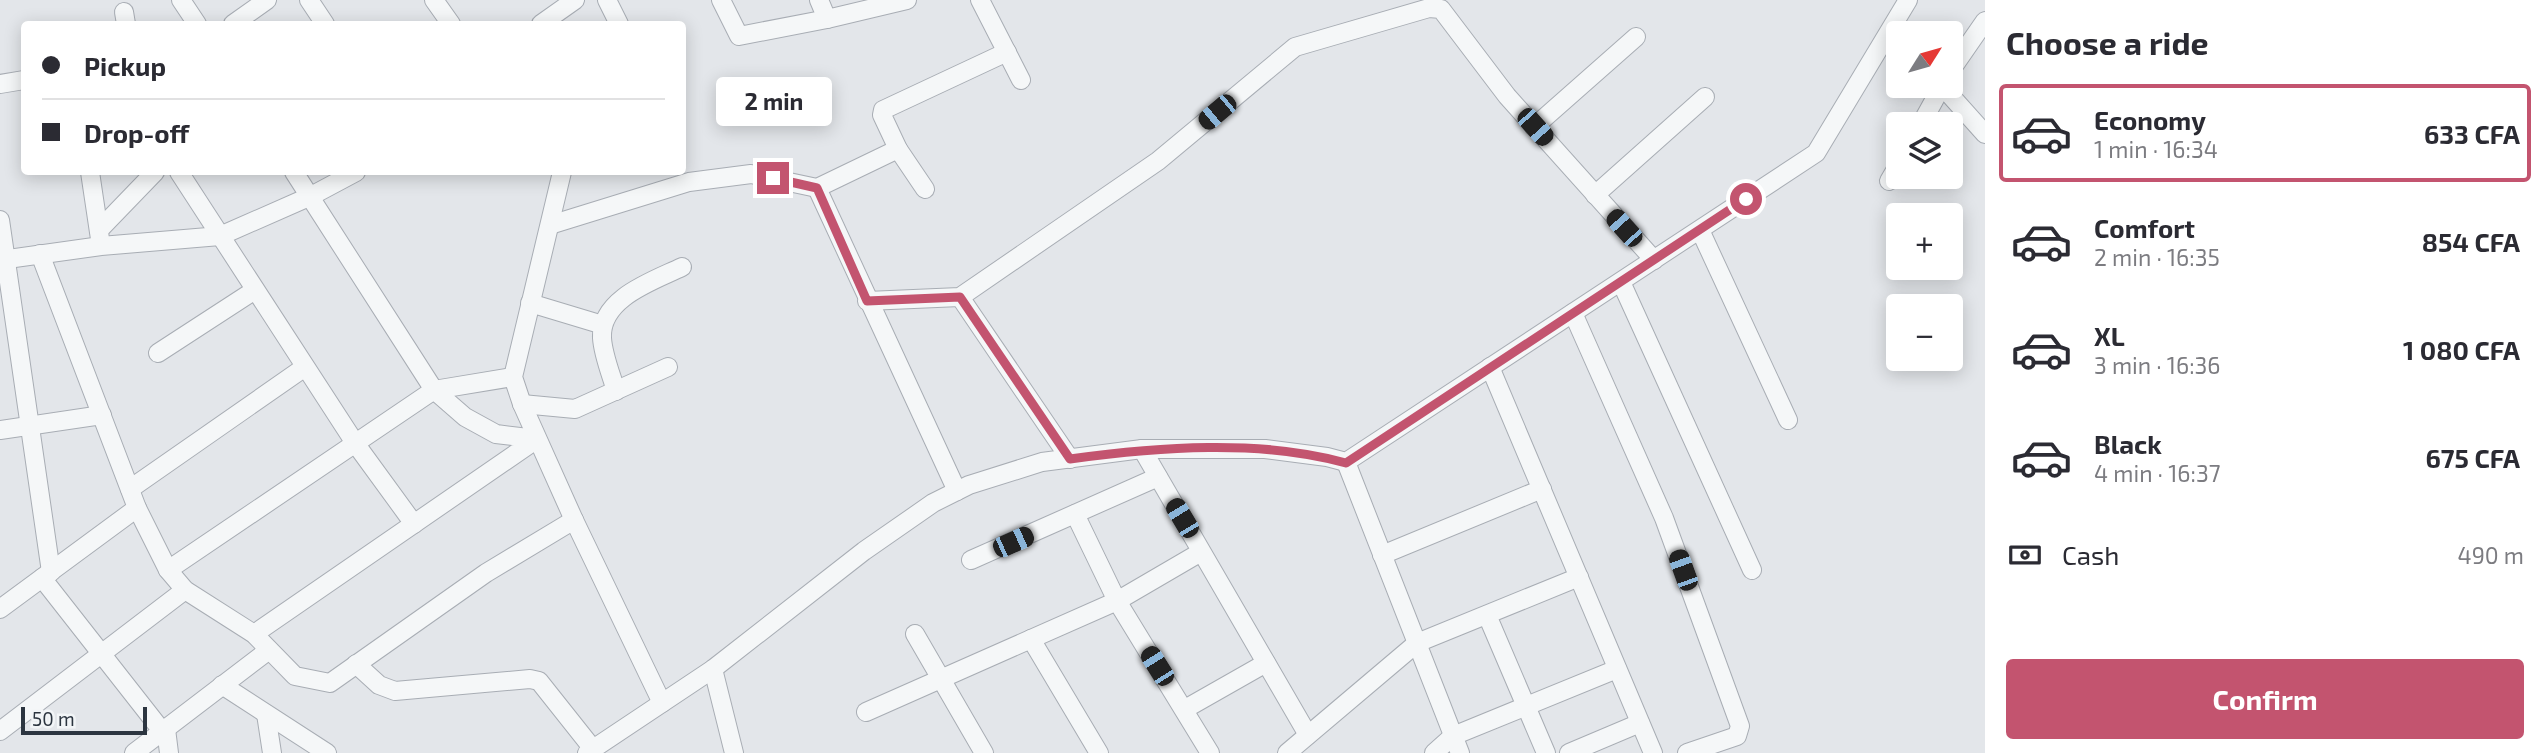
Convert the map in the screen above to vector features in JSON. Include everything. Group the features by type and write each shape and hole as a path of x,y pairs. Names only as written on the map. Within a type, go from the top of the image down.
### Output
{"street":[{"path":"181,0 195,21"},
{"path":"237,21 267,0"},
{"path":"309,0 320,21"},
{"path":"434,0 449,21"},
{"path":"545,21 575,0"},
{"path":"607,0 618,21"},
{"path":"721,0 738,36 907,0"},
{"path":"819,0 827,19"},
{"path":"980,0 1021,80"},
{"path":"1346,463 1816,153 1908,0"},
{"path":"867,301 960,297 1158,161 1295,47 1429,8 1441,9 1507,96 1654,260"},
{"path":"1964,51 1985,21"},
{"path":"1535,127 1636,37"},
{"path":"925,189 898,149 882,115 883,110 1007,52"},
{"path":"0,84 21,80"},
{"path":"1595,195 1705,97"},
{"path":"1953,98 1985,134"},
{"path":"550,225 702,180 751,174 817,188 898,149"},
{"path":"90,175 100,238"},
{"path":"100,238 148,175"},
{"path":"180,175 355,443 414,524"},
{"path":"297,175 434,390 465,417 496,434 537,439"},
{"path":"3,260 40,254 100,238 220,236 350,175"},
{"path":"561,175 513,377 522,404 574,520 663,703"},
{"path":"817,188 957,491"},
{"path":"0,220 3,260 30,425 46,575 101,653 164,730 169,753"},
{"path":"1700,230 1788,420"},
{"path":"40,254 137,508 168,570 185,590 254,634 295,676 330,683 486,573 574,520"},
{"path":"616,391 602,340 603,325 618,302 643,285 682,267"},
{"path":"1621,282 1752,570"},
{"path":"158,352 255,290"},
{"path":"960,297 1070,459"},
{"path":"530,303 603,325"},
{"path":"1573,313 1664,518 1740,726 1737,736 1687,753"},
{"path":"130,489 305,367"},
{"path":"522,404 575,409 668,367"},
{"path":"1490,368 1653,753"},
{"path":"168,570 434,390 513,377"},
{"path":"0,430 102,415"},
{"path":"254,634 537,439"},
{"path":"1142,449 1308,736"},
{"path":"356,664 379,685 395,691 530,678 539,681 590,751 713,669 864,551 933,503 969,485 1042,462 1142,449 1265,449 1327,457 1346,463"},
{"path":"1346,463 1457,745"},
{"path":"971,560 1158,477"},
{"path":"1382,555 1542,489"},
{"path":"0,609 137,508"},
{"path":"1075,514 1117,601 1210,753"},
{"path":"866,712 1117,601 1201,552"},
{"path":"1287,753 1417,643 1578,577"},
{"path":"0,731 185,590"},
{"path":"1487,615 1546,753"},
{"path":"915,634 984,753"},
{"path":"1031,639 1098,753"},
{"path":"134,753 269,650"},
{"path":"1185,709 1266,663"},
{"path":"713,669 734,753"},
{"path":"1434,753 1457,745 1526,706 1617,669"},
{"path":"222,685 327,753"},
{"path":"266,714 272,753"},
{"path":"1569,753 1640,723"}],"route":[{"path":"773,178 817,188 867,301 960,297 1070,459 1142,449 1265,449 1327,457 1346,463 1746,199"}]}
